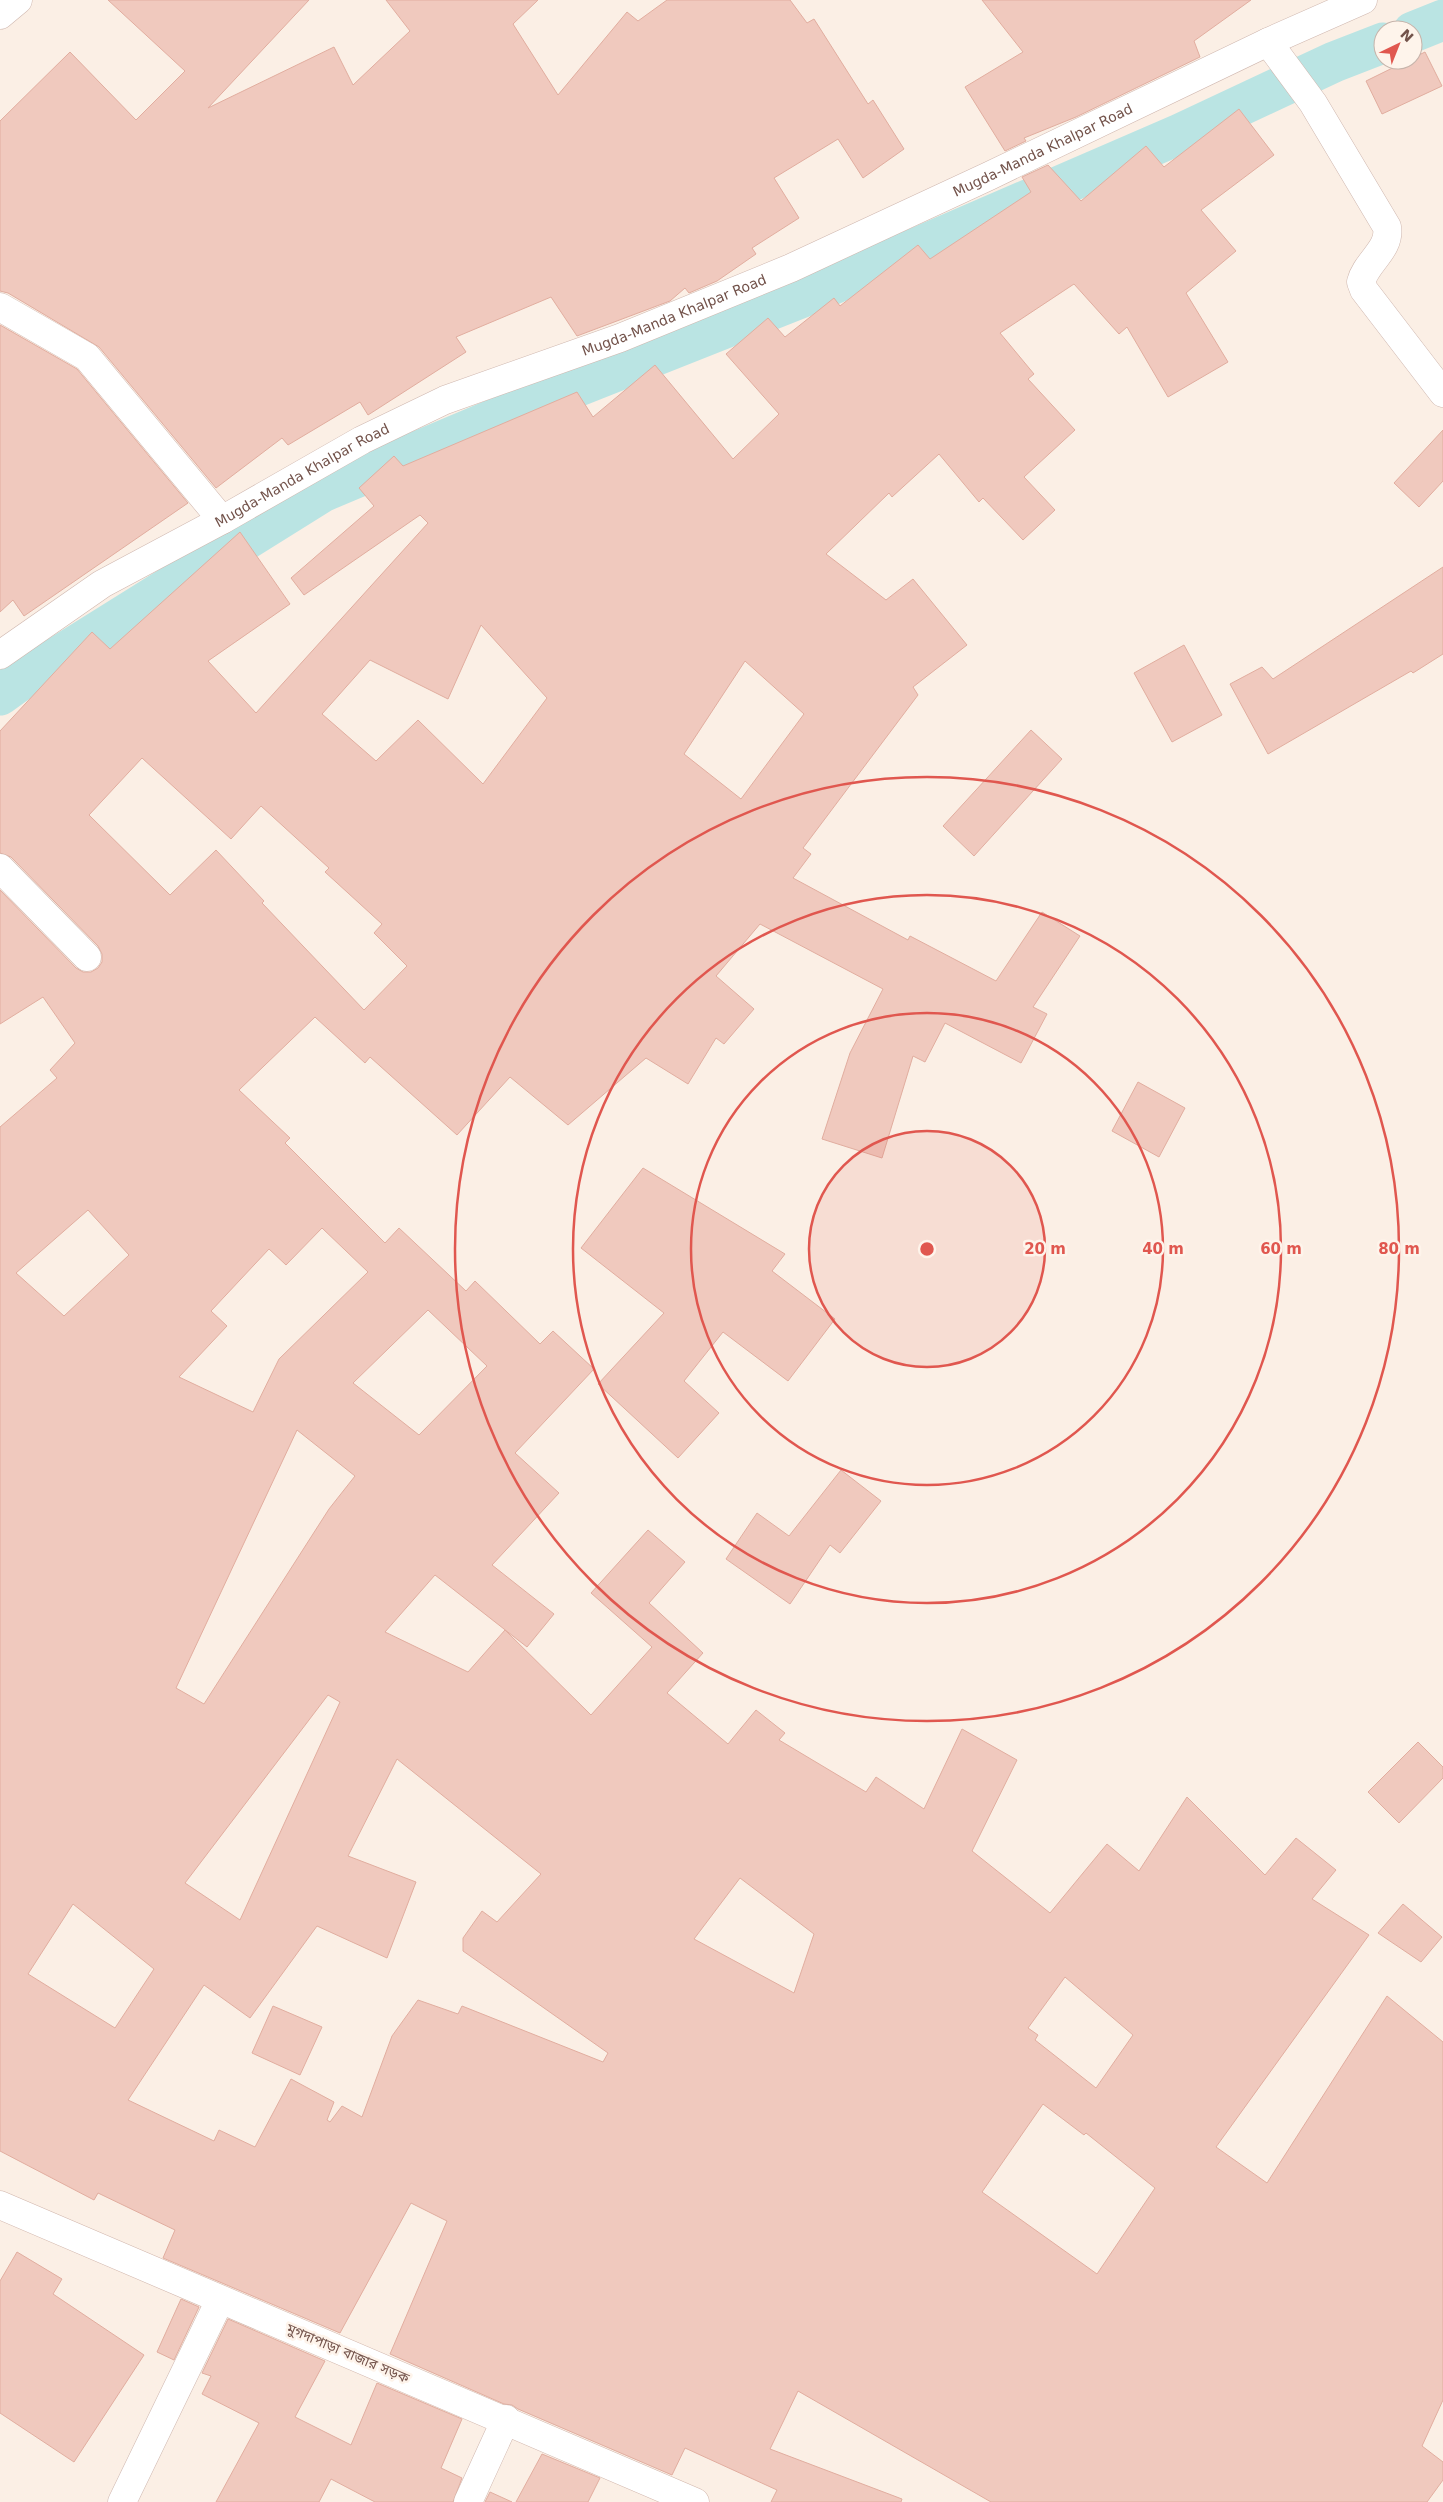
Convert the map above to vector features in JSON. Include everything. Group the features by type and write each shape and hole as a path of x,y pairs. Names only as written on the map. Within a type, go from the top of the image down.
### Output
{"street":[{"path":"0,15 18,0"},
{"name":"Mugda-Manda Khalpar Road","path":"0,655 102,584 222,520 362,440 445,400 629,334 791,268 1354,2"},
{"path":"1268,42 1313,103 1387,227 1388,234 1385,243 1363,276 1361,282 1364,290 1443,393"},
{"path":"0,307 87,357 222,520"},
{"path":"0,868 87,957"},
{"name":"মুগদাপাড়া বাজার সড়ক","path":"0,2205 220,2300 506,2419 695,2502"},
{"path":"122,2502 220,2300"},
{"path":"468,2502 506,2419"}],"building":[{"path":"108,0 309,0 208,108 334,47 353,85 410,31 386,0 538,0 513,24 558,95 627,12 638,21 667,0 790,0 807,23 814,19 868,104 873,100 904,149 863,178 838,139 774,178 799,218 752,248 756,254 717,281 689,293 685,288 670,301 577,336 551,297 456,337 466,352 368,415 360,402 288,445 282,438 216,488 99,347 8,293 0,291 0,121 70,52 136,120 185,71"},
{"path":"982,0 1251,0 1194,41 1200,57 1076,117 1024,138 1026,141 1005,151 965,87 1023,52"},
{"path":"1425,52 1442,86 1382,114 1366,81 1388,70 1423,70 1423,53"},
{"path":"1239,109 1274,155 1201,210 1236,251 1186,293 1228,362 1168,397 1127,327 1119,334 1074,284 1000,333 1034,374 1028,379 1075,430 1024,477 1055,510 1023,540 983,498 979,502 939,454 892,497 889,493 826,554 886,600 913,579 967,645 913,687 918,695 803,848 811,854 793,878 908,940 910,936 996,981 1042,912 1080,936 1033,1007 1047,1014 1021,1063 945,1023 925,1062 913,1056 882,1158 822,1139 850,1053 883,989 760,924 716,976 754,1009 724,1044 716,1038 688,1084 646,1058 568,1125 510,1077 457,1135 370,1057 365,1063 315,1017 239,1090 290,1138 285,1143 385,1243 399,1228 466,1291 475,1281 540,1344 553,1331 594,1369 515,1453 559,1493 492,1565 554,1614 527,1647 435,1575 385,1632 468,1672 505,1630 591,1715 652,1647 591,1593 648,1530 685,1562 649,1603 703,1653 667,1693 728,1744 756,1710 785,1733 779,1740 866,1792 876,1777 924,1809 962,1729 1017,1760 972,1851 1050,1913 1107,1844 1139,1871 1187,1797 1265,1875 1296,1838 1336,1870 1312,1899 1369,1935 1216,2147 1267,2183 1387,1996 1443,2042 1443,2400 1422,2446 1443,2462 1443,2480 1427,2502 991,2502 798,2391 770,2449 902,2499 901,2502 771,2502 777,2490 685,2448 672,2475 390,2354 447,2221 411,2203 340,2333 163,2258 175,2230 98,2193 94,2200 0,2151 0,1127 57,1078 50,1070 75,1043 43,997 0,1024 0,890 76,968 83,972 91,972 98,968 102,962 102,954 98,946 11,857 0,853 0,731 92,632 110,649 240,532 290,604 208,661 256,713 428,523 420,515 304,595 291,578 374,506 359,488 394,456 403,466 577,392 593,417 655,365 733,459 779,414 726,354 768,318 785,337 834,298 840,306 918,245 930,259 1031,192 1022,177 1048,165 1081,201 1146,146 1164,167","holes":["481,625 547,698 483,784 418,720 376,761 322,714 370,660 448,699","745,661 804,714 741,799 684,754","142,758 231,839 261,806 329,868 325,872 382,924 374,933 407,966 364,1010 262,903 264,901 216,850 170,895 89,815","88,1210 129,1255 64,1316 16,1273","322,1228 368,1272 279,1359 253,1412 179,1377 227,1326 211,1311 269,1249 286,1265","428,1310 487,1366 419,1435 353,1383","297,1430 355,1476 329,1509 204,1704 176,1688","328,1695 340,1702 240,1920 185,1883","397,1759 541,1874 497,1922 482,1911 463,1938 463,1951 608,2053 603,2062 462,2006 458,2014 418,2000 392,2036 362,2117 342,2106 330,2122 327,2120 334,2102 291,2079 255,2147 219,2130 214,2141 128,2100 204,1985 250,2018 317,1926 387,1958 416,1882 348,1856","740,1878 814,1934 794,1993 694,1939","73,1904 154,1969 115,2028 28,1974","1065,1977 1133,2035 1096,2088 1035,2040 1038,2035 1028,2028","1043,2104 1084,2135 1086,2133 1155,2188 1097,2274 982,2192"]},
{"path":"0,325 77,369 188,503 24,616 13,600 0,612"},
{"path":"1443,430 1443,481 1419,507 1394,483"},
{"path":"1443,567 1443,654 1413,673 1411,671 1268,754 1230,684 1262,667 1273,679"},
{"path":"1184,645 1222,715 1172,742 1134,673"},
{"path":"1031,730 1062,759 974,856 943,826"},
{"path":"1138,1082 1185,1108 1159,1157 1112,1131"},
{"path":"643,1168 785,1254 772,1271 835,1319 788,1381 723,1332 684,1381 719,1413 678,1458 598,1384 664,1313 581,1248"},
{"path":"841,1470 881,1501 840,1553 830,1545 790,1604 726,1559 757,1513 789,1536"},
{"path":"1418,1742 1443,1767 1443,1778 1399,1823 1368,1792"},
{"path":"1403,1904 1442,1937 1421,1962 1378,1933"},
{"path":"273,2006 322,2027 300,2075 252,2053"},
{"path":"17,2252 62,2279 53,2294 144,2355 74,2462 0,2413 0,2281"},
{"path":"181,2299 199,2307 174,2360 157,2352"},
{"path":"228,2319 325,2361 295,2417 351,2445 377,2383 462,2419 441,2468 462,2478 453,2502 375,2502 331,2479 319,2502 216,2502 259,2423 202,2394 211,2376 202,2373"},
{"path":"542,2454 600,2478 588,2502 516,2502"},
{"path":"490,2492 512,2502 485,2502"}],"waterway":[{"path":"1423,28 1443,20"},
{"path":"0,695 322,492 495,419 808,295 1180,134 1334,62 1373,47"}]}
